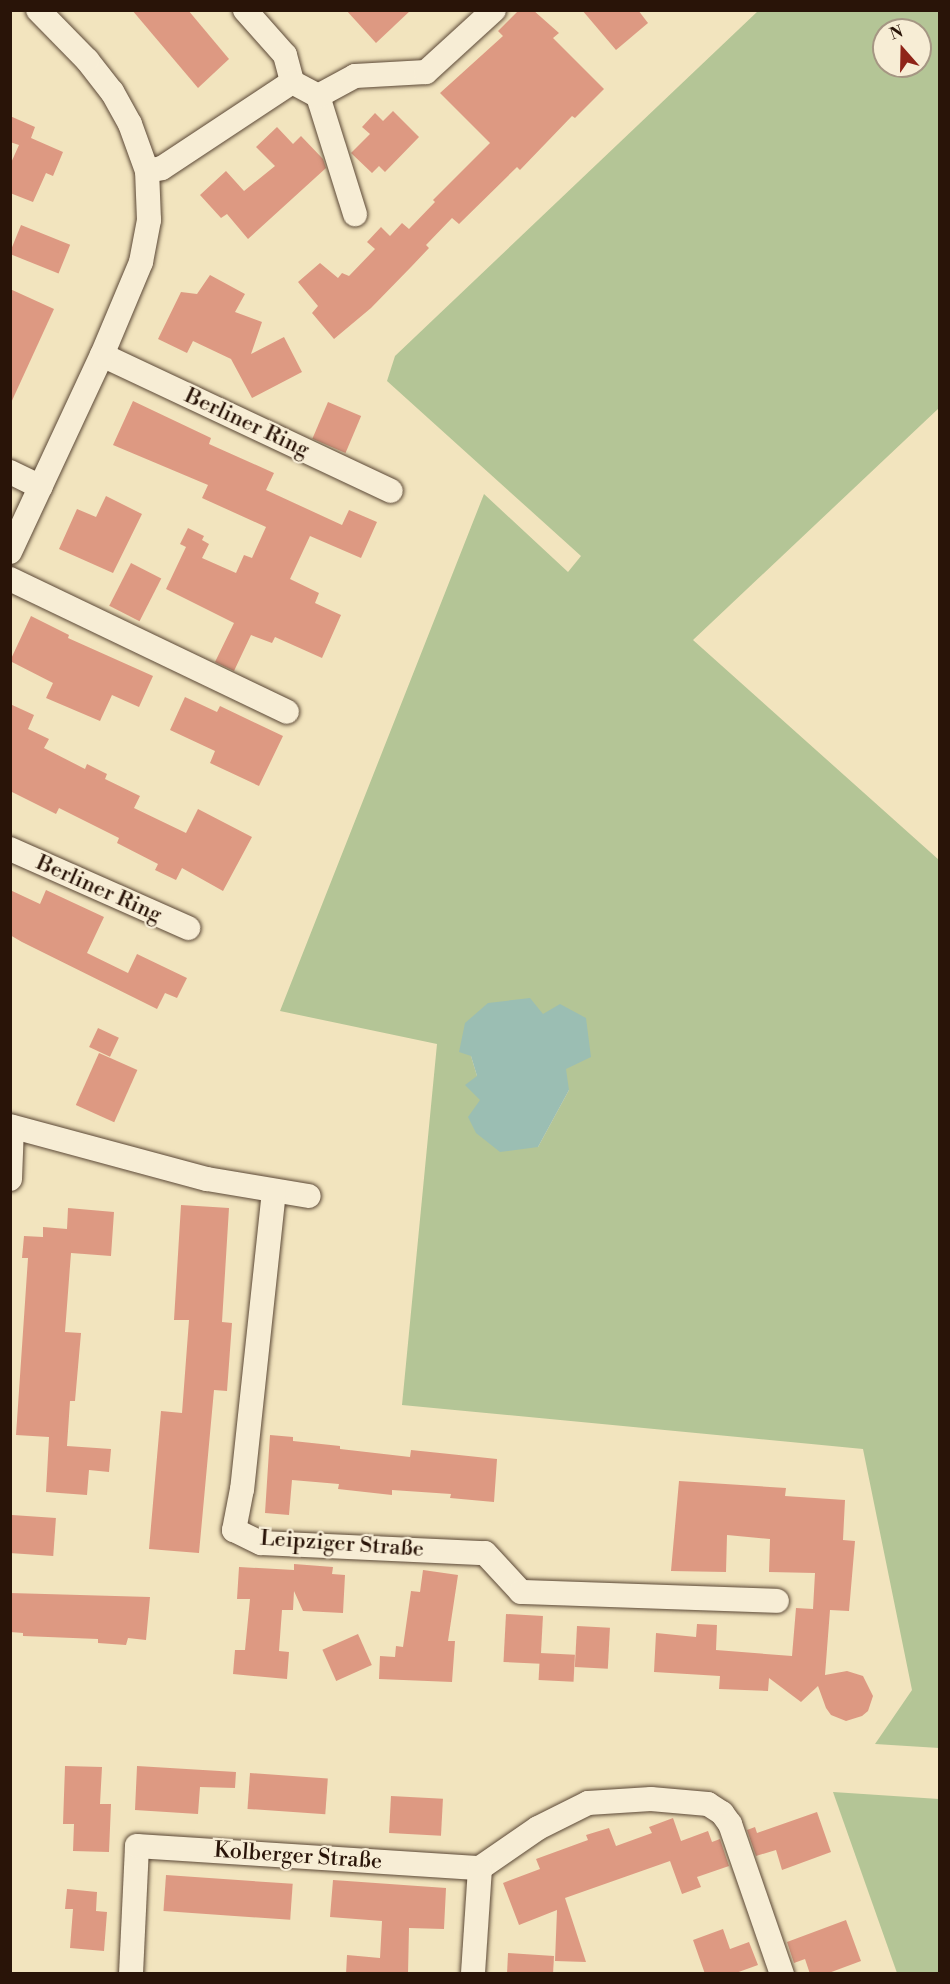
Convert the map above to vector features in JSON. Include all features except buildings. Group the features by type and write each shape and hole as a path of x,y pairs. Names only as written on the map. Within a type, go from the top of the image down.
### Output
{"street":[{"path":"10,552 102,355 141,262 149,220 147,171 130,124 112,92 80,52 38,10"},
{"path":"245,10 285,55 292,82 318,96 355,214"},
{"path":"318,96 355,76 426,72 494,10"},
{"path":"147,171 162,168 292,82"},
{"name":"Berliner Ring","path":"102,355 391,491"},
{"path":"10,472 41,487"},
{"path":"10,579 287,712"},
{"name":"Berliner Ring","path":"10,849 188,928"},
{"path":"10,1179 11,1127 207,1179 309,1196"},
{"name":"Leipziger Straße","path":"274,1191 242,1489 234,1530 261,1543 485,1553 521,1592 777,1601"},
{"path":"472,1974 480,1868 538,1828 588,1803 651,1799 708,1804 722,1813 730,1824 782,1974"},
{"name":"Kolberger Straße","path":"131,1974 137,1846 480,1868"}],"green space":[{"path":"758,11 939,11 939,408 693,640 939,860 939,1748 875,1744 912,1690 863,1449 402,1405 437,1044 280,1011 484,494 568,572 581,556 387,381 395,356","holes":["471,1056 569,1090 538,1147 477,1076"]},
{"path":"833,1792 939,1799 939,1973 897,1973"}],"water":[{"path":"530,998 543,1014 560,1004 586,1018 591,1057 566,1069 569,1090 538,1147 500,1152 476,1133 468,1117 480,1100 465,1085 477,1076 471,1056 459,1052 465,1023 488,1003"}]}
